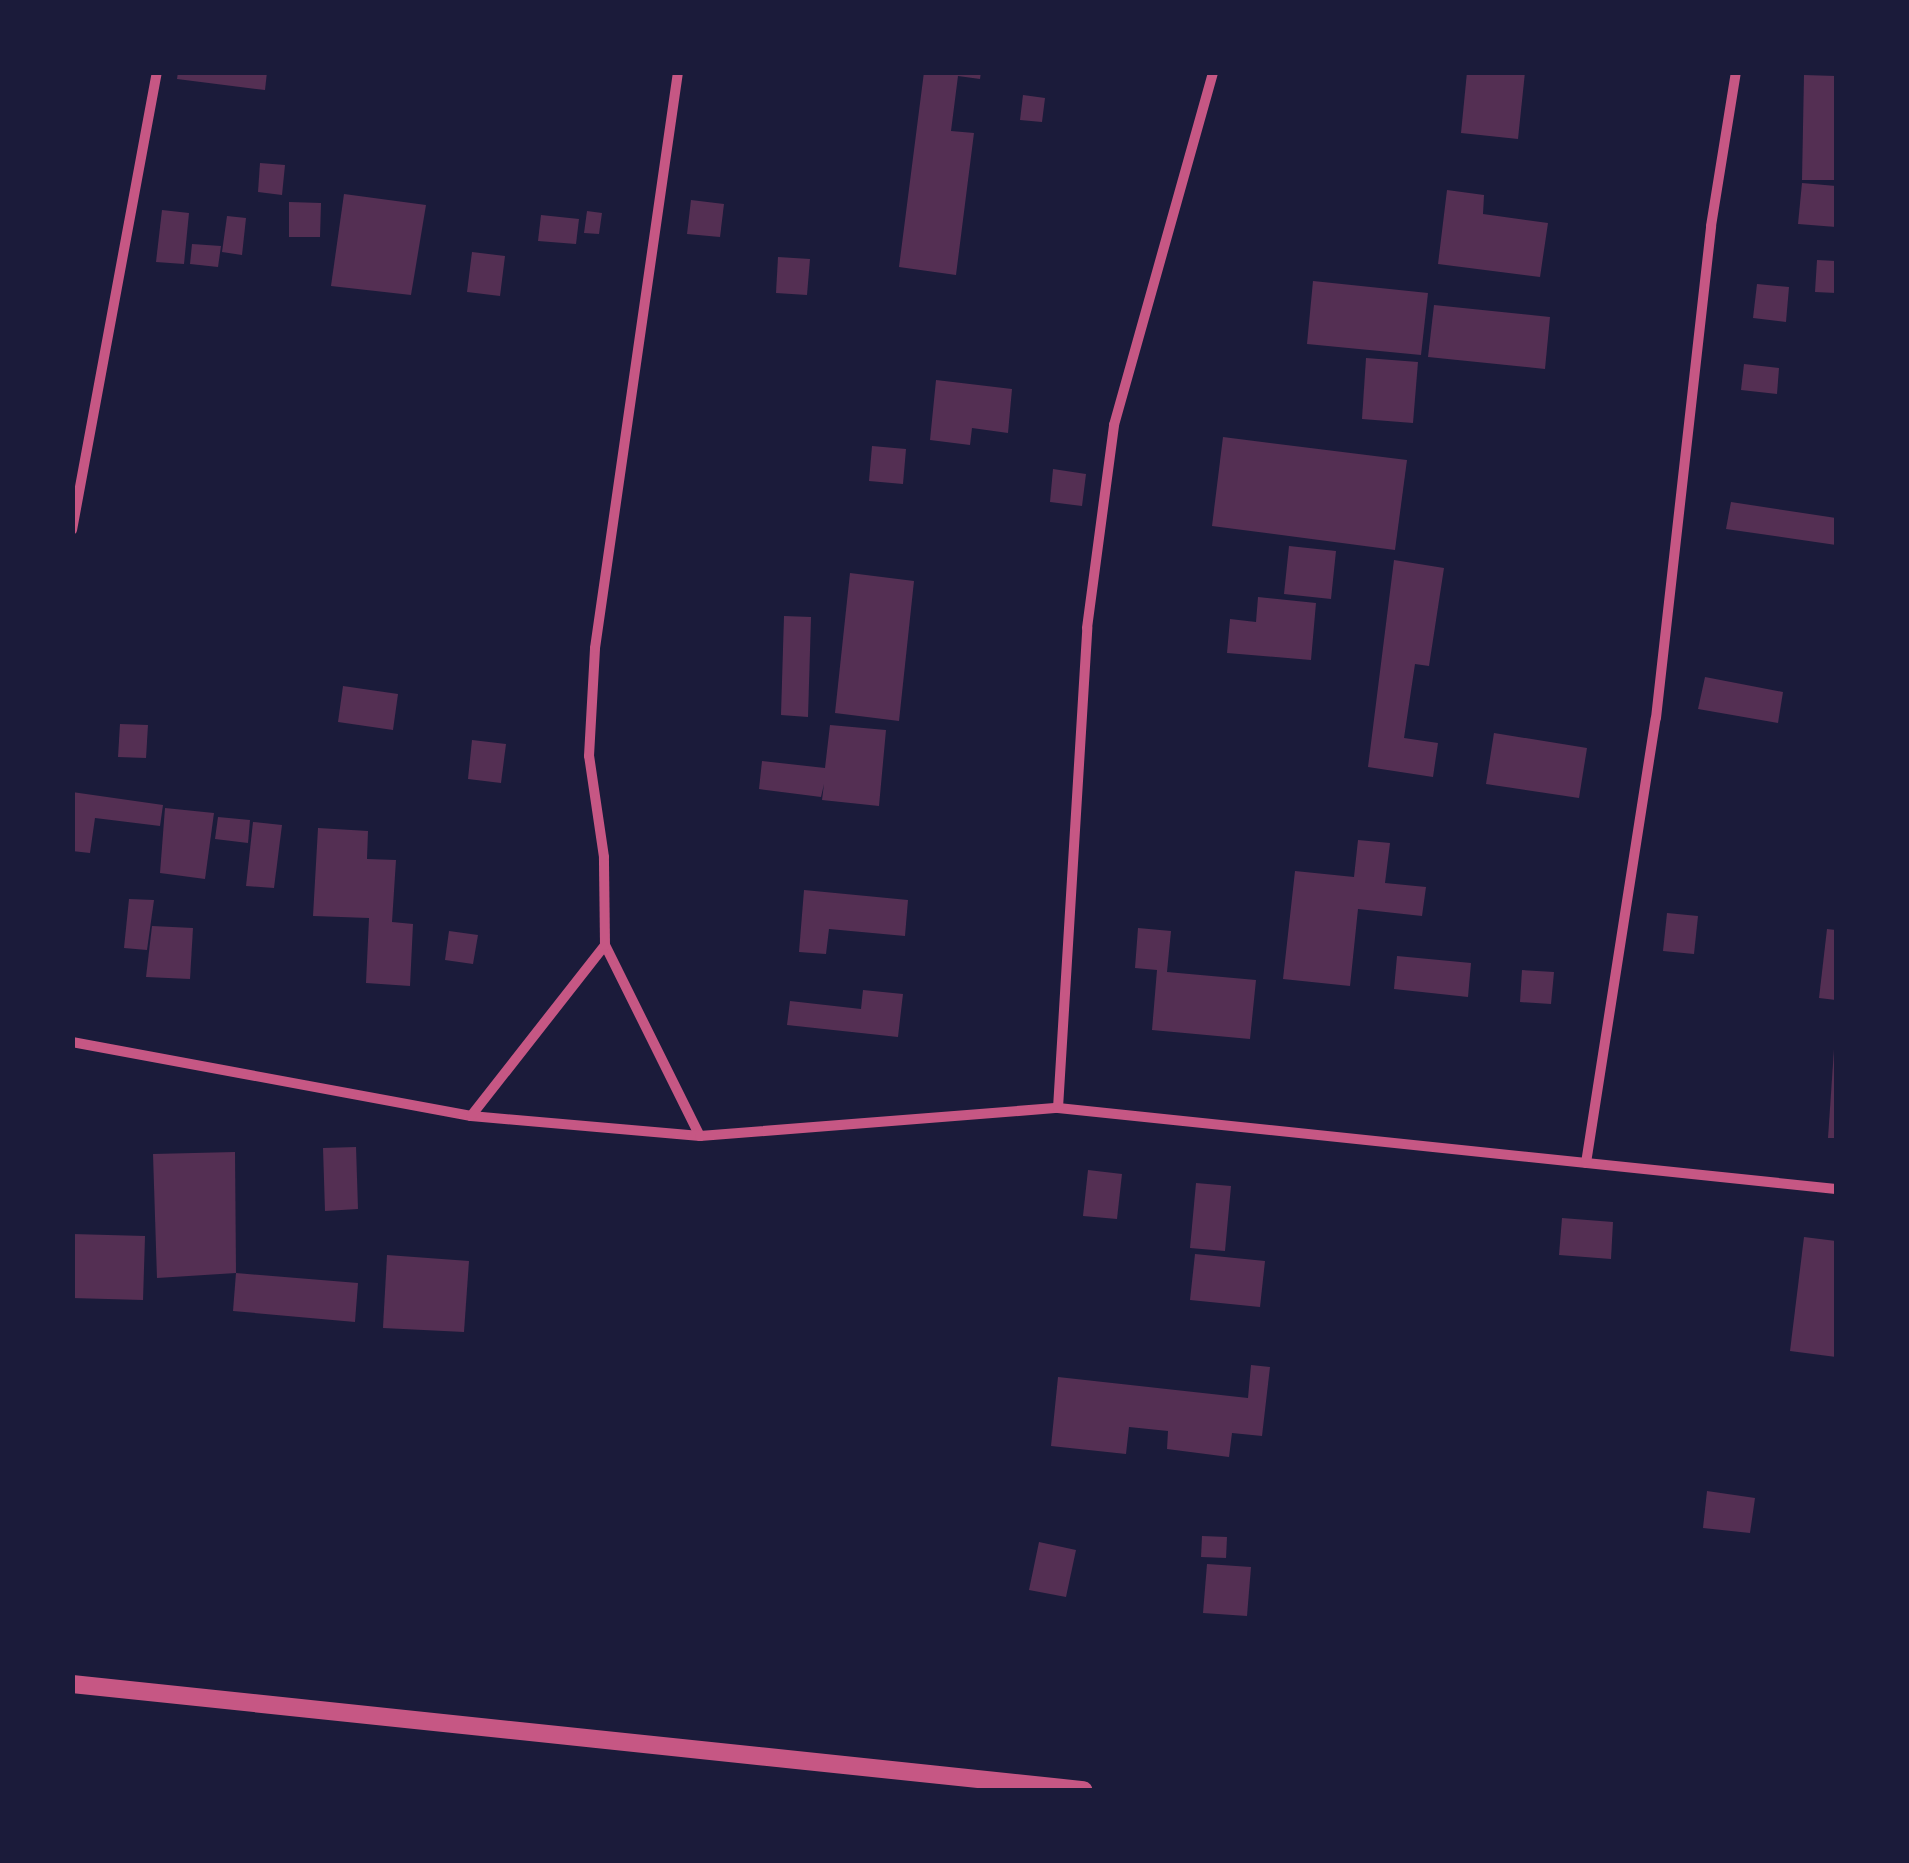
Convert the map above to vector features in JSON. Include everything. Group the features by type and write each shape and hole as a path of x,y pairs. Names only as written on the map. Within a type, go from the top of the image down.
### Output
{"street":[{"path":"72,530 158,72"},
{"path":"678,72 596,648 589,756 604,857 605,946 700,1136"},
{"path":"1058,1108 1087,628 1114,425 1213,72"},
{"path":"1586,1163 1656,718 1711,226 1736,72"},
{"path":"470,1116 605,946"},
{"path":"72,1042 470,1116 700,1136 1058,1108 1836,1189"},
{"path":"72,1684 1082,1790"}],"building":[{"path":"178,72 267,72 265,90 177,79"},
{"path":"924,72 981,72 980,79 958,76 951,131 974,133 956,275 899,267"},
{"path":"1467,72 1525,72 1518,139 1461,133"},
{"path":"1804,75 1836,76 1836,180 1802,180"},
{"path":"1023,95 1045,98 1042,122 1020,120"},
{"path":"260,163 285,165 282,195 258,192"},
{"path":"1802,183 1836,186 1836,227 1798,224"},
{"path":"1447,190 1484,195 1483,214 1548,223 1540,277 1438,264"},
{"path":"344,194 426,205 411,295 331,286"},
{"path":"691,200 724,204 720,237 687,234"},
{"path":"289,202 321,203 320,237 289,237"},
{"path":"162,210 189,213 184,264 156,262"},
{"path":"587,211 602,213 599,234 584,233"},
{"path":"541,215 579,219 576,244 538,241"},
{"path":"227,216 246,218 242,255 222,252"},
{"path":"192,244 221,246 218,267 190,264"},
{"path":"472,252 505,256 500,296 467,292"},
{"path":"778,257 810,259 807,295 776,293"},
{"path":"1817,260 1836,261 1836,293 1815,292"},
{"path":"1313,281 1428,293 1421,355 1307,344"},
{"path":"1757,284 1789,287 1786,322 1753,318"},
{"path":"1434,305 1550,317 1545,369 1428,357"},
{"path":"1366,358 1418,362 1413,423 1362,419"},
{"path":"1744,364 1779,368 1777,394 1741,390"},
{"path":"936,380 1012,389 1008,433 972,428 970,445 930,440"},
{"path":"1223,437 1407,460 1395,550 1212,526"},
{"path":"872,446 906,449 903,484 869,481"},
{"path":"1053,469 1086,474 1082,506 1050,502"},
{"path":"1731,502 1836,518 1836,545 1726,529"},
{"path":"1289,546 1336,551 1331,599 1284,594"},
{"path":"1394,560 1444,568 1429,666 1415,664 1404,738 1438,743 1433,777 1368,767"},
{"path":"850,573 914,581 899,721 835,713"},
{"path":"1258,597 1316,603 1311,660 1227,653 1230,619 1256,622"},
{"path":"784,616 811,617 808,717 781,715"},
{"path":"1705,677 1783,692 1778,723 1698,709"},
{"path":"343,686 398,694 393,730 338,722"},
{"path":"120,724 148,725 146,758 118,757"},
{"path":"830,725 886,730 879,806 822,800 824,784 821,797 759,789 762,761 825,768"},
{"path":"1494,733 1587,748 1579,798 1486,784"},
{"path":"472,740 506,744 501,783 468,779"},
{"path":"72,792 163,805 160,826 95,818 90,853 72,851"},
{"path":"165,808 214,813 205,879 160,873"},
{"path":"218,817 250,820 248,843 215,839"},
{"path":"253,822 282,825 274,888 246,886"},
{"path":"318,828 368,831 367,859 396,860 392,922 413,924 410,986 366,983 369,918 313,916"},
{"path":"1358,840 1390,843 1385,883 1426,887 1422,916 1358,909 1350,986 1283,979 1295,871 1354,877"},
{"path":"804,890 908,900 905,936 829,929 826,954 799,952"},
{"path":"129,899 154,900 147,950 124,948"},
{"path":"1667,913 1698,916 1694,954 1663,951"},
{"path":"152,926 193,928 190,979 146,977"},
{"path":"1138,928 1171,931 1167,972 1256,980 1250,1039 1152,1030 1157,970 1135,968"},
{"path":"1827,929 1836,930 1836,1000 1819,998"},
{"path":"449,931 478,935 473,964 445,960"},
{"path":"1397,956 1471,963 1468,997 1394,989"},
{"path":"1522,970 1554,972 1551,1004 1520,1002"},
{"path":"863,990 903,994 898,1037 787,1025 790,1001 861,1009"},
{"path":"1834,1049 1836,1138 1828,1138"},
{"path":"356,1147 358,1209 325,1211 323,1148"},
{"path":"235,1152 236,1273 157,1278 153,1154"},
{"path":"1088,1170 1122,1174 1117,1219 1083,1216"},
{"path":"1196,1183 1231,1186 1225,1251 1190,1248"},
{"path":"1562,1218 1613,1222 1611,1259 1559,1255"},
{"path":"72,1234 145,1236 143,1300 72,1298"},
{"path":"1804,1237 1836,1241 1836,1357 1790,1351"},
{"path":"1195,1254 1265,1261 1260,1307 1190,1300"},
{"path":"387,1255 469,1261 464,1332 383,1328"},
{"path":"236,1273 358,1283 355,1322 233,1311"},
{"path":"1251,1365 1270,1367 1262,1436 1232,1433 1229,1457 1167,1449 1168,1431 1129,1427 1126,1454 1051,1446 1058,1377 1248,1398"},
{"path":"1707,1491 1755,1498 1750,1533 1703,1528"},
{"path":"1202,1536 1227,1537 1226,1558 1201,1557"},
{"path":"1039,1542 1076,1550 1066,1597 1029,1590"},
{"path":"1207,1564 1251,1567 1247,1616 1203,1613"}]}
